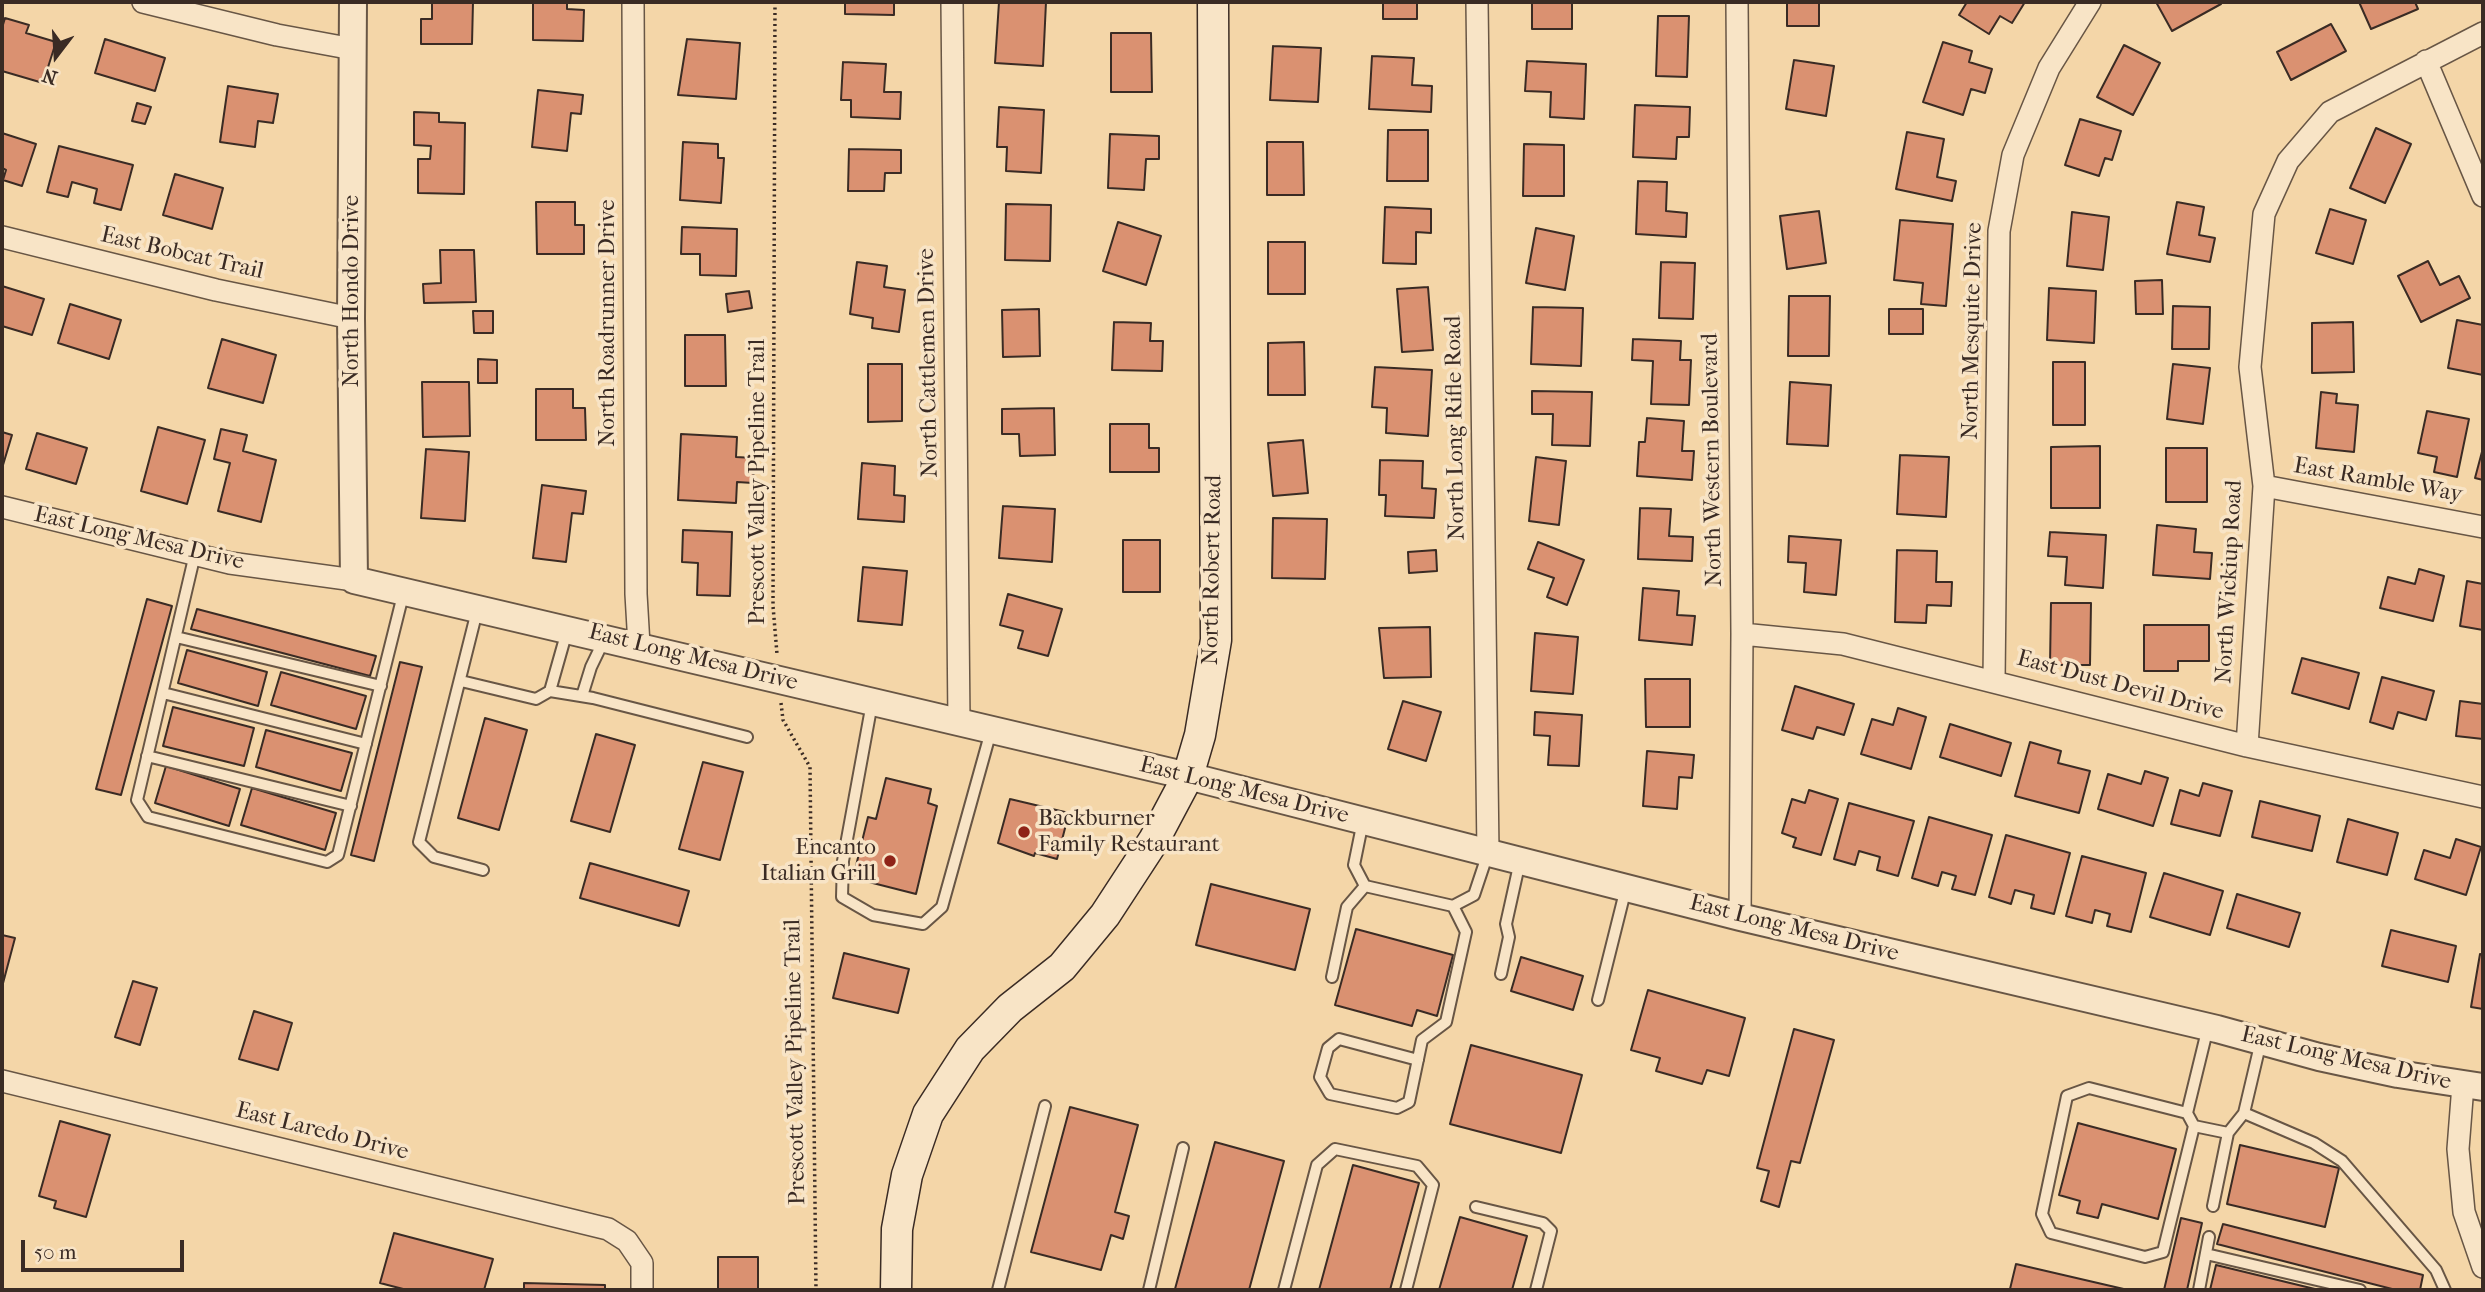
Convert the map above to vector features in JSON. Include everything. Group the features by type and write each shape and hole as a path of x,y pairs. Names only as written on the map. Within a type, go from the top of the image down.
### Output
{"main road":[{"name":"North Robert Road","path":"896,1290 897,1229 907,1175 928,1114 970,1049 1010,1008 1062,967 1105,915 1154,840 1188,776 1200,735 1216,640 1213,2"}],"street":[{"path":"143,2 277,35 353,49"},
{"name":"North Hondo Drive","path":"353,2 351,318 354,580"},
{"name":"North Roadrunner Drive","path":"633,2 636,594 639,645"},
{"name":"North Cattlemen Drive","path":"952,2 959,723"},
{"name":"North Long Rifle Road","path":"1477,2 1488,853"},
{"name":"North Western Boulevard","path":"1737,2 1742,634 1740,918"},
{"name":"North Mesquite Drive","path":"1994,681 1999,231 2012,155 2049,68 2090,2"},
{"name":"North Wickiup Road","path":"2247,746 2264,486 2250,367 2264,214 2288,161 2330,112 2483,33"},
{"path":"2426,61 2483,196"},
{"name":"East Bobcat Trail","path":"2,237 216,290 351,318"},
{"name":"East Ramble Way","path":"2264,486 2483,527"},
{"name":"East Long Mesa Drive","path":"2,507 230,563 354,580 606,637 1188,776 1740,918 2208,1027 2319,1057 2473,1086"},
{"name":"East Dust Devil Drive","path":"1742,634 1843,644 2247,746 2483,797"},
{"name":"East Laredo Drive","path":"2,1081 608,1229 627,1241 642,1262 642,1290"},
{"path":"2473,1086 2458,1149 2463,1212 2483,1267"}],"lane":[{"path":"195,554 137,800 148,817 327,862 338,855 404,591"},
{"path":"477,608 419,842 434,857 483,870"},
{"path":"550,691 568,629"},
{"path":"176,637 381,686"},
{"path":"582,696 591,667 606,637"},
{"path":"461,681 536,699 550,691 582,696 747,737"},
{"path":"163,693 366,744"},
{"path":"872,702 843,861 842,897 873,915 923,924 942,907 991,731"},
{"path":"147,756 351,806"},
{"path":"1363,821 1354,865 1365,886 1453,906 1474,895 1488,853"},
{"path":"1501,974 1509,937 1506,924 1520,862"},
{"path":"1332,977 1347,907 1365,886"},
{"path":"1598,1000 1626,888"},
{"path":"1418,1060 1339,1039 1328,1048 1320,1077 1330,1094 1397,1108 1409,1101 1418,1060 1422,1040 1446,1022 1466,932 1453,906"},
{"path":"2187,1113 2089,1088 2067,1097 2042,1214 2052,1233 2145,1257 2163,1252 2194,1126 2187,1113 2208,1027"},
{"path":"2213,1206 2228,1133 2244,1113 2261,1041"},
{"path":"998,1290 1045,1106"},
{"path":"2244,1113 2314,1143 2342,1161 2436,1270 2445,1290"},
{"path":"2194,1126 2228,1133"},
{"path":"1149,1290 1183,1148"},
{"path":"1284,1290 1317,1165 1335,1149 1418,1166 1433,1185 1406,1290"},
{"path":"1476,1207 1543,1223 1551,1231 1536,1290"},
{"path":"2199,1290 2209,1237"},
{"path":"2206,1254 2360,1290"}],"path":[{"name":"Prescott Valley Pipeline Trail","path":"775,2 773,606 783,720 810,767 816,1290"}],"building":[{"path":"432,2 473,2 472,44 421,44 421,19 432,19"},
{"path":"533,2 567,2 567,9 584,10 583,41 533,40"},
{"path":"845,2 894,2 894,15 845,14"},
{"path":"999,2 1046,2 1043,66 995,63"},
{"path":"1383,2 1417,2 1417,19 1383,19"},
{"path":"1532,2 1572,2 1572,29 1532,29"},
{"path":"1787,2 1819,2 1819,26 1787,26"},
{"path":"1967,2 2025,2 2012,23 2000,16 1989,34 1959,15"},
{"path":"2156,2 2220,2 2221,4 2172,31"},
{"path":"2359,2 2415,2 2418,9 2371,29"},
{"path":"1658,16 1689,16 1687,77 1656,76"},
{"path":"5,18 29,25 26,33 56,42 43,83 2,71 2,28"},
{"path":"2331,24 2346,51 2291,80 2277,52"},
{"path":"1111,33 1151,33 1152,92 1111,92"},
{"path":"105,39 165,58 155,91 95,73"},
{"path":"687,39 740,43 736,99 678,95"},
{"path":"1943,42 1972,51 1969,62 1992,69 1985,93 1971,89 1963,115 1923,102"},
{"path":"2124,45 2160,63 2133,115 2097,97"},
{"path":"1273,46 1321,48 1318,102 1270,100"},
{"path":"1372,56 1414,58 1412,85 1432,86 1431,112 1369,109"},
{"path":"1794,60 1834,66 1826,116 1786,109"},
{"path":"1527,61 1586,64 1584,119 1550,117 1551,92 1525,91"},
{"path":"843,62 886,64 884,92 901,92 900,119 851,117 851,100 841,100"},
{"path":"228,86 278,94 273,123 258,121 255,147 220,142"},
{"path":"538,90 583,95 581,114 571,113 567,151 532,147"},
{"path":"137,103 151,107 145,124 132,121"},
{"path":"1635,105 1690,107 1689,137 1677,137 1676,159 1633,157"},
{"path":"999,107 1044,110 1041,173 1006,171 1007,147 997,147"},
{"path":"414,112 439,113 439,122 465,123 464,194 418,193 418,159 430,159 431,146 414,145"},
{"path":"2080,119 2121,131 2112,160 2105,158 2099,176 2065,165"},
{"path":"2376,128 2411,144 2385,203 2350,188"},
{"path":"1388,130 1428,130 1428,181 1387,181"},
{"path":"1907,132 1944,139 1937,177 1956,181 1952,201 1896,189"},
{"path":"2,133 36,144 22,186 3,180 6,170 2,168"},
{"path":"1110,134 1159,136 1159,159 1146,159 1144,190 1108,188"},
{"path":"683,142 718,144 718,158 724,158 721,203 680,200"},
{"path":"1267,142 1303,142 1304,195 1267,195"},
{"path":"1524,144 1564,145 1564,196 1523,196"},
{"path":"59,146 133,165 121,210 94,203 97,189 72,182 68,197 47,192"},
{"path":"849,149 901,150 901,173 885,173 884,191 848,191"},
{"path":"175,174 223,188 212,229 163,215"},
{"path":"1638,181 1667,182 1666,211 1687,213 1686,237 1636,234"},
{"path":"536,202 575,202 575,225 584,225 584,254 537,254"},
{"path":"2177,202 2204,207 2199,235 2215,238 2210,262 2167,254"},
{"path":"1006,204 1051,205 1050,261 1005,260"},
{"path":"1385,207 1431,209 1431,233 1416,232 1416,264 1383,263"},
{"path":"2330,209 2366,220 2353,264 2316,253"},
{"path":"1819,211 1826,263 1787,269 1780,216"},
{"path":"2072,212 2109,217 2103,270 2067,266"},
{"path":"1900,220 1953,224 1946,306 1921,304 1923,283 1894,280"},
{"path":"1118,222 1161,236 1146,285 1103,271"},
{"path":"682,227 737,229 736,276 700,275 700,254 681,254"},
{"path":"1536,228 1574,236 1565,290 1526,283"},
{"path":"1268,242 1305,242 1305,294 1268,294"},
{"path":"440,250 474,250 476,302 424,303 423,284 441,283"},
{"path":"2428,261 2440,285 2459,276 2470,298 2421,322 2398,276"},
{"path":"857,262 887,266 884,287 905,290 899,332 872,328 873,318 850,314"},
{"path":"1661,262 1695,263 1693,319 1659,318"},
{"path":"2162,280 2163,314 2136,314 2135,281"},
{"path":"2,286 44,299 32,335 2,326"},
{"path":"1428,287 1433,350 1402,352 1397,289"},
{"path":"2049,288 2096,291 2094,343 2047,340"},
{"path":"749,291 752,308 728,312 726,294"},
{"path":"1789,296 1830,296 1829,356 1788,356"},
{"path":"70,304 121,320 109,359 58,343"},
{"path":"2173,306 2210,307 2209,349 2172,349"},
{"path":"1533,307 1583,308 1581,366 1531,364"},
{"path":"1039,309 1040,356 1003,357 1002,310"},
{"path":"1889,309 1923,309 1923,334 1889,334"},
{"path":"473,311 493,311 493,333 474,333"},
{"path":"2457,320 2483,325 2483,375 2448,368"},
{"path":"1114,322 1151,323 1150,341 1163,341 1162,371 1112,370"},
{"path":"2353,322 2354,372 2312,373 2312,323"},
{"path":"685,335 725,335 726,386 685,386"},
{"path":"222,339 276,355 263,403 208,388"},
{"path":"1633,339 1681,341 1680,360 1691,360 1689,405 1651,404 1653,361 1632,360"},
{"path":"1304,342 1305,395 1268,395 1268,343"},
{"path":"478,359 497,360 497,383 478,383"},
{"path":"2053,362 2085,362 2085,425 2053,425"},
{"path":"868,364 902,364 902,421 868,422"},
{"path":"2173,364 2210,368 2203,424 2167,419"},
{"path":"1375,367 1432,370 1428,436 1386,433 1387,408 1372,407"},
{"path":"422,382 469,382 470,436 423,437"},
{"path":"1790,382 1831,385 1828,446 1787,444"},
{"path":"536,389 573,389 573,408 585,408 586,440 536,440"},
{"path":"1532,391 1592,392 1590,446 1552,445 1553,414 1532,414"},
{"path":"2321,392 2337,394 2336,403 2358,405 2354,452 2316,448"},
{"path":"1054,408 1055,455 1020,456 1019,434 1002,434 1002,409"},
{"path":"2427,411 2469,419 2457,477 2434,472 2437,457 2418,453"},
{"path":"1647,418 1684,421 1682,451 1694,451 1692,480 1637,476 1639,442 1645,442"},
{"path":"1110,424 1149,424 1149,448 1159,448 1159,472 1110,472"},
{"path":"158,427 205,440 187,504 141,491"},
{"path":"221,429 247,435 243,451 276,460 261,522 218,511 230,463 214,459"},
{"path":"2,432 12,435 3,465 2,465"},
{"path":"37,433 87,448 76,484 26,469"},
{"path":"681,434 737,437 736,457 754,458 753,483 737,482 736,503 678,500"},
{"path":"1303,440 1308,493 1273,496 1268,443"},
{"path":"2100,446 2100,508 2051,508 2051,447"},
{"path":"2166,448 2207,448 2207,502 2166,502"},
{"path":"2483,448 2483,480 2475,478"},
{"path":"426,449 469,452 465,521 421,518"},
{"path":"1900,455 1949,457 1946,517 1897,514"},
{"path":"1536,457 1566,461 1559,525 1529,521"},
{"path":"1380,460 1423,461 1422,488 1436,489 1434,518 1385,516 1386,495 1379,495"},
{"path":"862,463 895,466 894,495 905,496 904,522 858,519"},
{"path":"542,485 586,491 583,514 572,513 566,562 533,558"},
{"path":"1003,506 1055,509 1052,562 999,558"},
{"path":"1640,508 1671,509 1669,536 1693,537 1692,561 1638,559"},
{"path":"1273,518 1327,519 1325,579 1272,578"},
{"path":"2157,525 2196,529 2194,552 2212,553 2210,579 2153,575"},
{"path":"683,530 732,532 730,596 697,595 698,563 682,562"},
{"path":"2050,532 2106,535 2103,588 2065,585 2067,557 2048,556"},
{"path":"1789,536 1841,540 1836,595 1804,592 1806,563 1788,562"},
{"path":"1123,540 1160,540 1160,592 1123,592"},
{"path":"1538,542 1584,560 1567,605 1547,597 1554,578 1528,569"},
{"path":"1436,550 1437,571 1409,573 1408,552"},
{"path":"1897,550 1937,551 1936,582 1952,582 1951,606 1927,605 1926,623 1895,622"},
{"path":"863,567 907,571 902,625 858,621"},
{"path":"2419,569 2444,576 2433,621 2380,608 2388,577 2415,584"},
{"path":"2467,581 2483,584 2483,630 2460,626"},
{"path":"1643,588 1679,591 1677,615 1695,616 1692,645 1639,640"},
{"path":"1008,594 1062,609 1048,656 1018,648 1023,631 1000,625"},
{"path":"147,599 172,606 121,795 96,789"},
{"path":"2051,603 2091,603 2090,665 2050,665"},
{"path":"197,609 376,656 370,676 191,629"},
{"path":"2144,625 2209,625 2209,661 2178,661 2178,671 2144,671"},
{"path":"1430,627 1431,677 1384,678 1379,628"},
{"path":"1535,633 1578,637 1573,694 1531,691"},
{"path":"187,650 267,672 258,706 178,683"},
{"path":"2302,658 2359,673 2349,709 2292,693"},
{"path":"400,662 422,667 374,861 351,855"},
{"path":"281,672 366,696 356,729 271,705"},
{"path":"2382,677 2434,691 2426,720 2398,712 2393,729 2370,722"},
{"path":"1645,679 1690,679 1690,727 1646,727"},
{"path":"1795,686 1854,704 1844,735 1817,727 1813,739 1782,730"},
{"path":"1403,701 1441,712 1426,761 1388,749"},
{"path":"2460,701 2483,704 2483,739 2456,736"},
{"path":"173,707 254,728 244,766 163,746"},
{"path":"1898,708 1926,717 1911,769 1861,754 1872,719 1893,725"},
{"path":"1535,712 1582,715 1579,766 1548,765 1550,736 1534,735"},
{"path":"485,718 527,730 499,830 458,818"},
{"path":"1950,724 2011,743 2001,776 1940,757"},
{"path":"266,730 352,753 341,791 256,767"},
{"path":"596,734 635,745 610,832 571,821"},
{"path":"2030,742 2061,751 2058,763 2090,771 2079,813 2015,796"},
{"path":"1647,751 1694,755 1692,778 1679,777 1677,809 1643,806"},
{"path":"703,762 743,772 720,860 679,849"},
{"path":"166,766 240,789 229,826 155,803"},
{"path":"2145,771 2168,778 2153,826 2098,809 2108,774 2141,784"},
{"path":"886,778 931,789 928,803 937,806 916,894 853,878 868,817 876,819"},
{"path":"2203,783 2232,791 2220,836 2171,824 2180,790 2199,796"},
{"path":"252,788 336,813 325,850 241,825"},
{"path":"1809,790 1838,799 1821,855 1793,847 1796,838 1782,833 1792,799 1805,803"},
{"path":"1010,799 1069,813 1057,859 1035,853 1034,856 998,843"},
{"path":"2260,801 2320,816 2312,851 2252,837"},
{"path":"1849,803 1914,821 1898,876 1877,870 1880,857 1859,851 1855,865 1834,859"},
{"path":"1929,817 1992,835 1975,895 1952,889 1956,876 1942,872 1938,886 1912,878"},
{"path":"2348,819 2398,833 2387,875 2337,862"},
{"path":"2006,835 2070,853 2054,914 2031,908 2034,895 2015,890 2011,904 1989,897"},
{"path":"2456,839 2481,847 2466,895 2415,879 2424,850 2450,858"},
{"path":"2082,856 2146,873 2131,932 2107,926 2110,914 2095,910 2092,923 2066,916"},
{"path":"590,863 689,891 679,926 580,898"},
{"path":"2164,873 2223,891 2210,935 2150,917"},
{"path":"1211,884 1310,909 1295,970 1196,945"},
{"path":"2237,894 2300,913 2289,947 2227,928"},
{"path":"1356,929 1453,955 1437,1016 1417,1010 1412,1026 1335,1005"},
{"path":"2391,930 2456,946 2448,982 2382,966"},
{"path":"2,935 15,938 2,987"},
{"path":"844,953 909,969 898,1013 833,998"},
{"path":"2480,954 2483,955 2483,1009 2471,1007"},
{"path":"1521,957 1583,976 1573,1010 1511,991"},
{"path":"133,981 157,988 140,1045 115,1037"},
{"path":"1648,990 1745,1018 1729,1076 1707,1070 1702,1084 1656,1071 1660,1058 1631,1050"},
{"path":"254,1011 292,1023 278,1070 239,1059"},
{"path":"1794,1029 1834,1040 1800,1163 1791,1161 1779,1207 1761,1201 1769,1171 1757,1168"},
{"path":"1471,1045 1582,1075 1561,1153 1450,1124"},
{"path":"1070,1107 1138,1125 1115,1212 1129,1216 1123,1239 1111,1235 1101,1270 1031,1252"},
{"path":"60,1121 110,1135 86,1217 54,1208 56,1201 39,1196"},
{"path":"2078,1123 2176,1149 2158,1219 2102,1204 2098,1218 2077,1213 2080,1201 2059,1195"},
{"path":"1215,1142 1284,1161 1249,1290 1175,1289"},
{"path":"2240,1145 2339,1168 2325,1227 2227,1204"},
{"path":"1353,1165 1419,1183 1390,1290 1319,1290"},
{"path":"1460,1217 1527,1236 1512,1290 1439,1290"},
{"path":"2181,1218 2202,1223 2187,1290 2164,1290"},
{"path":"2223,1224 2423,1275 2420,1290 2396,1290 2217,1244"},
{"path":"394,1233 493,1259 484,1290 407,1290 380,1283"},
{"path":"718,1257 758,1257 758,1290 718,1290"},
{"path":"2016,1264 2128,1290 2010,1289"},
{"path":"2216,1265 2319,1290 2210,1290"},
{"path":"524,1283 605,1285 605,1290 524,1290"}],"place":[{"name":"Backburner Family Restaurant","path":"1024,832"},
{"name":"Encanto Italian Grill","path":"890,861"}]}
